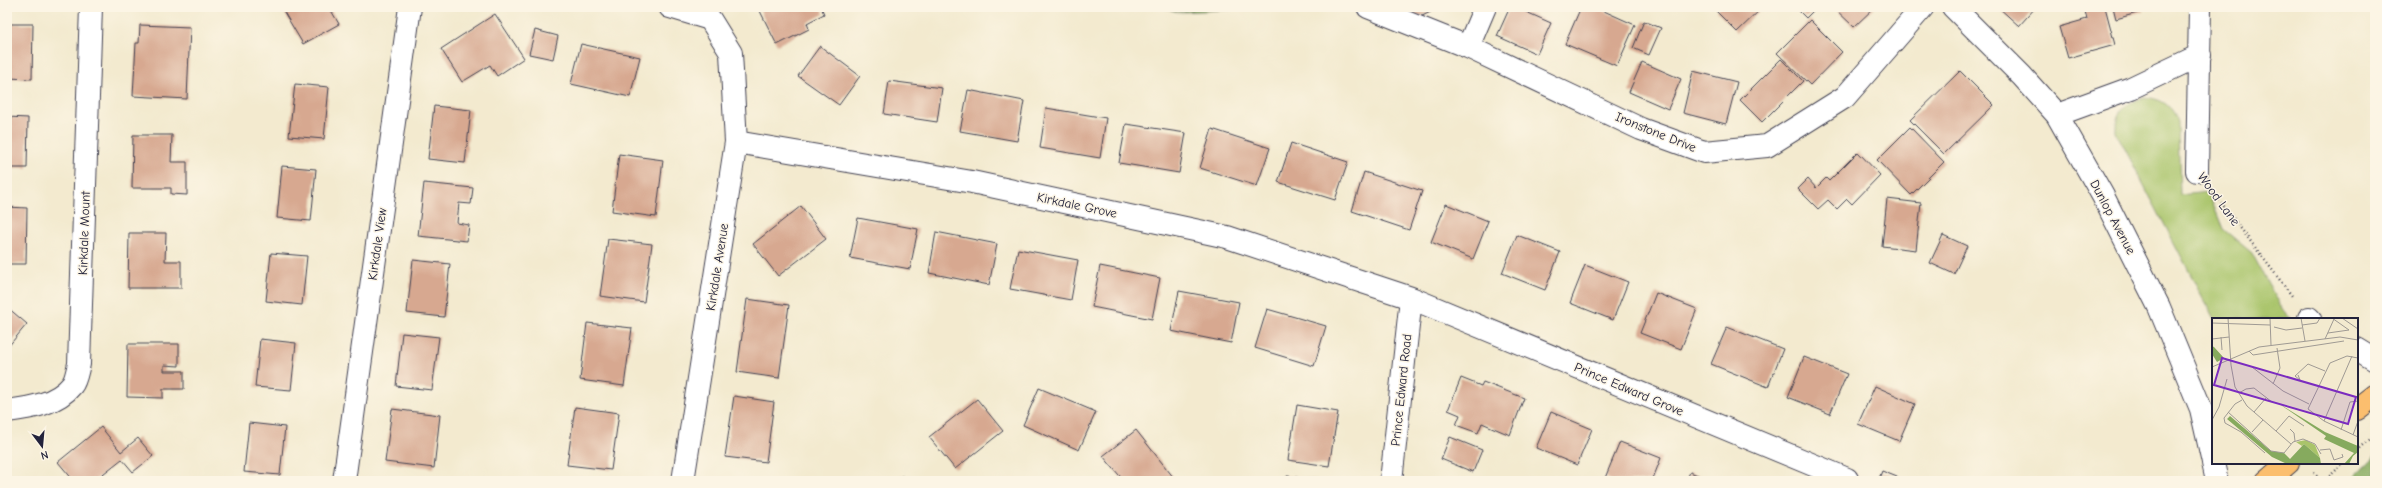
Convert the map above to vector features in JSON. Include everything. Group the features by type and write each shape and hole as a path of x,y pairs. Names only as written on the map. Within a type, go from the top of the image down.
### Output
{"main road":[{"path":"2358,408 2375,395"},
{"path":"2267,481 2287,464"}],"street":[{"name":"Kirkdale Mount","path":"7,411 28,408 57,398 72,384 79,364 91,7"},
{"name":"Kirkdale View","path":"344,481 410,7"},
{"name":"Kirkdale Avenue","path":"670,7 710,19 731,53 736,142 683,481"},
{"name":"Ironstone Drive","path":"1368,7 1468,47 1641,129 1704,152 1767,146 1845,97 1923,7"},
{"path":"1468,47 1485,7"},
{"name":"Dunlop Avenue","path":"1953,7 2022,76 2057,115 2103,196 2159,307 2201,409 2212,458"},
{"name":"Wood Lane","path":"2197,171 2200,7"},
{"path":"2057,115 2131,88 2200,55"},
{"name":"Kirkdale Grove","path":"736,142 972,182 1227,238 1411,298"},
{"name":"Prince Edward Grove","path":"1411,298 1847,479"},
{"name":"Prince Edward Road","path":"1391,481 1411,298"},
{"path":"2358,350 2375,360"},
{"name":"Dunlop Avenue","path":"2213,464 2217,481"}],"path":[{"name":"Wood Lane","path":"2197,171 2309,318"},
{"path":"2358,450 2375,435"},
{"path":"2313,472 2324,481 2343,464"}],"green space":[{"path":"1159,7 1238,7 1244,9 1179,12"},
{"path":"2144,97 2156,99 2166,104 2173,111 2178,122 2180,195 2208,192 2223,229 2252,253 2279,304 2289,318 2213,318 2116,132 2116,124 2119,113 2131,102"},
{"path":"2375,455 2375,481 2349,481"}],"building":[{"path":"281,7 329,7 339,24 303,44"},
{"path":"758,7 821,7 824,14 807,23 809,29 777,45"},
{"path":"1398,7 1441,7 1420,17"},
{"path":"1510,7 1515,7 1551,23 1537,54 1497,36"},
{"path":"1581,7 1595,7 1635,25 1617,66 1565,44"},
{"path":"1720,7 1763,7 1737,32 1716,11"},
{"path":"1795,7 1817,7 1806,18"},
{"path":"1833,7 1875,7 1854,27"},
{"path":"1998,7 2036,7 2019,26"},
{"path":"2105,7 2115,45 2068,58 2059,27 2087,19 2085,11"},
{"path":"2113,7 2143,7 2144,11 2116,19"},
{"path":"495,14 524,58 497,76 490,65 462,82 441,49"},
{"path":"1810,20 1842,52 1810,85 1777,53"},
{"path":"1644,21 1661,28 1649,55 1633,48"},
{"path":"7,24 33,24 32,79 7,78"},
{"path":"140,25 190,27 187,99 133,96 136,43 139,43"},
{"path":"535,30 558,36 553,59 529,54"},
{"path":"581,44 640,57 630,97 571,84"},
{"path":"820,46 860,76 839,105 798,76"},
{"path":"1781,59 1803,81 1762,122 1740,100"},
{"path":"1642,62 1681,79 1668,109 1629,92"},
{"path":"1693,71 1737,82 1726,124 1683,113"},
{"path":"1960,71 1994,105 1944,154 1910,120"},
{"path":"889,81 942,88 937,122 884,114"},
{"path":"295,84 329,87 324,139 289,136"},
{"path":"968,90 1024,101 1017,141 960,131"},
{"path":"434,106 471,110 465,163 428,159"},
{"path":"1046,108 1106,118 1100,158 1040,148"},
{"path":"7,117 28,118 27,168 7,168"},
{"path":"1126,124 1186,133 1179,173 1119,163"},
{"path":"1910,127 1944,162 1911,195 1877,160"},
{"path":"1212,129 1270,148 1257,186 1200,168"},
{"path":"133,135 172,135 171,162 187,162 187,195 171,194 171,188 132,188"},
{"path":"1291,143 1348,162 1335,200 1278,182"},
{"path":"1858,152 1880,175 1852,204 1847,199 1837,209 1828,200 1818,209 1798,189 1808,179 1816,188 1826,178 1829,181"},
{"path":"619,154 663,160 656,217 612,211"},
{"path":"282,166 316,169 311,221 277,218"},
{"path":"1364,172 1422,191 1409,230 1352,211"},
{"path":"424,183 473,188 471,204 459,203 457,223 469,225 467,241 418,236"},
{"path":"1887,199 1921,203 1916,250 1882,246"},
{"path":"1446,204 1488,221 1473,259 1431,242"},
{"path":"801,206 826,239 778,276 753,244"},
{"path":"7,207 27,208 26,264 7,264"},
{"path":"858,218 918,229 910,269 850,258"},
{"path":"936,232 997,244 989,285 929,273"},
{"path":"129,233 166,233 165,261 181,261 181,288 128,288"},
{"path":"1517,235 1560,252 1545,290 1502,273"},
{"path":"1943,235 1967,246 1954,274 1930,263"},
{"path":"608,239 652,244 644,302 600,296"},
{"path":"1018,249 1078,260 1071,300 1010,289"},
{"path":"271,253 307,256 302,305 266,301"},
{"path":"413,260 450,264 444,317 407,313"},
{"path":"1585,265 1628,282 1613,320 1570,303"},
{"path":"1100,266 1160,278 1152,319 1092,307"},
{"path":"1179,291 1239,302 1231,343 1171,331"},
{"path":"1656,293 1697,309 1681,349 1640,333"},
{"path":"747,299 789,305 779,378 737,372"},
{"path":"7,307 27,324 7,348"},
{"path":"1267,309 1326,326 1314,366 1255,348"},
{"path":"587,323 632,328 624,386 580,380"},
{"path":"1727,327 1783,349 1768,387 1711,364"},
{"path":"402,333 439,337 432,390 396,386"},
{"path":"260,339 296,343 291,390 255,387"},
{"path":"128,344 179,344 179,366 164,365 164,371 184,371 184,389 163,389 163,398 127,397"},
{"path":"1804,357 1847,374 1830,414 1788,397"},
{"path":"1461,378 1481,386 1483,382 1524,398 1510,435 1482,423 1478,433 1456,425 1460,415 1448,410"},
{"path":"1875,386 1915,404 1899,441 1858,424"},
{"path":"1039,388 1096,412 1079,450 1023,425"},
{"path":"734,396 774,402 766,462 725,457"},
{"path":"977,399 1003,431 955,469 929,437"},
{"path":"1297,405 1338,412 1329,466 1288,460"},
{"path":"575,407 619,413 611,470 567,465"},
{"path":"392,409 440,415 434,468 385,462"},
{"path":"1551,412 1592,429 1577,465 1536,448"},
{"path":"249,423 285,427 280,475 244,472"},
{"path":"101,427 121,452 138,438 153,456 133,472 122,459 94,481 74,481 58,462"},
{"path":"1136,430 1177,481 1124,481 1103,456"},
{"path":"1450,437 1482,450 1473,472 1441,459"},
{"path":"1620,442 1661,458 1652,481 1613,481 1605,478"},
{"path":"1882,471 1907,481 1878,481"},
{"path":"1690,472 1713,481 1686,481"},
{"path":"901,476 917,480 899,481"},
{"path":"1287,476 1318,480 1318,481 1286,481"}]}
